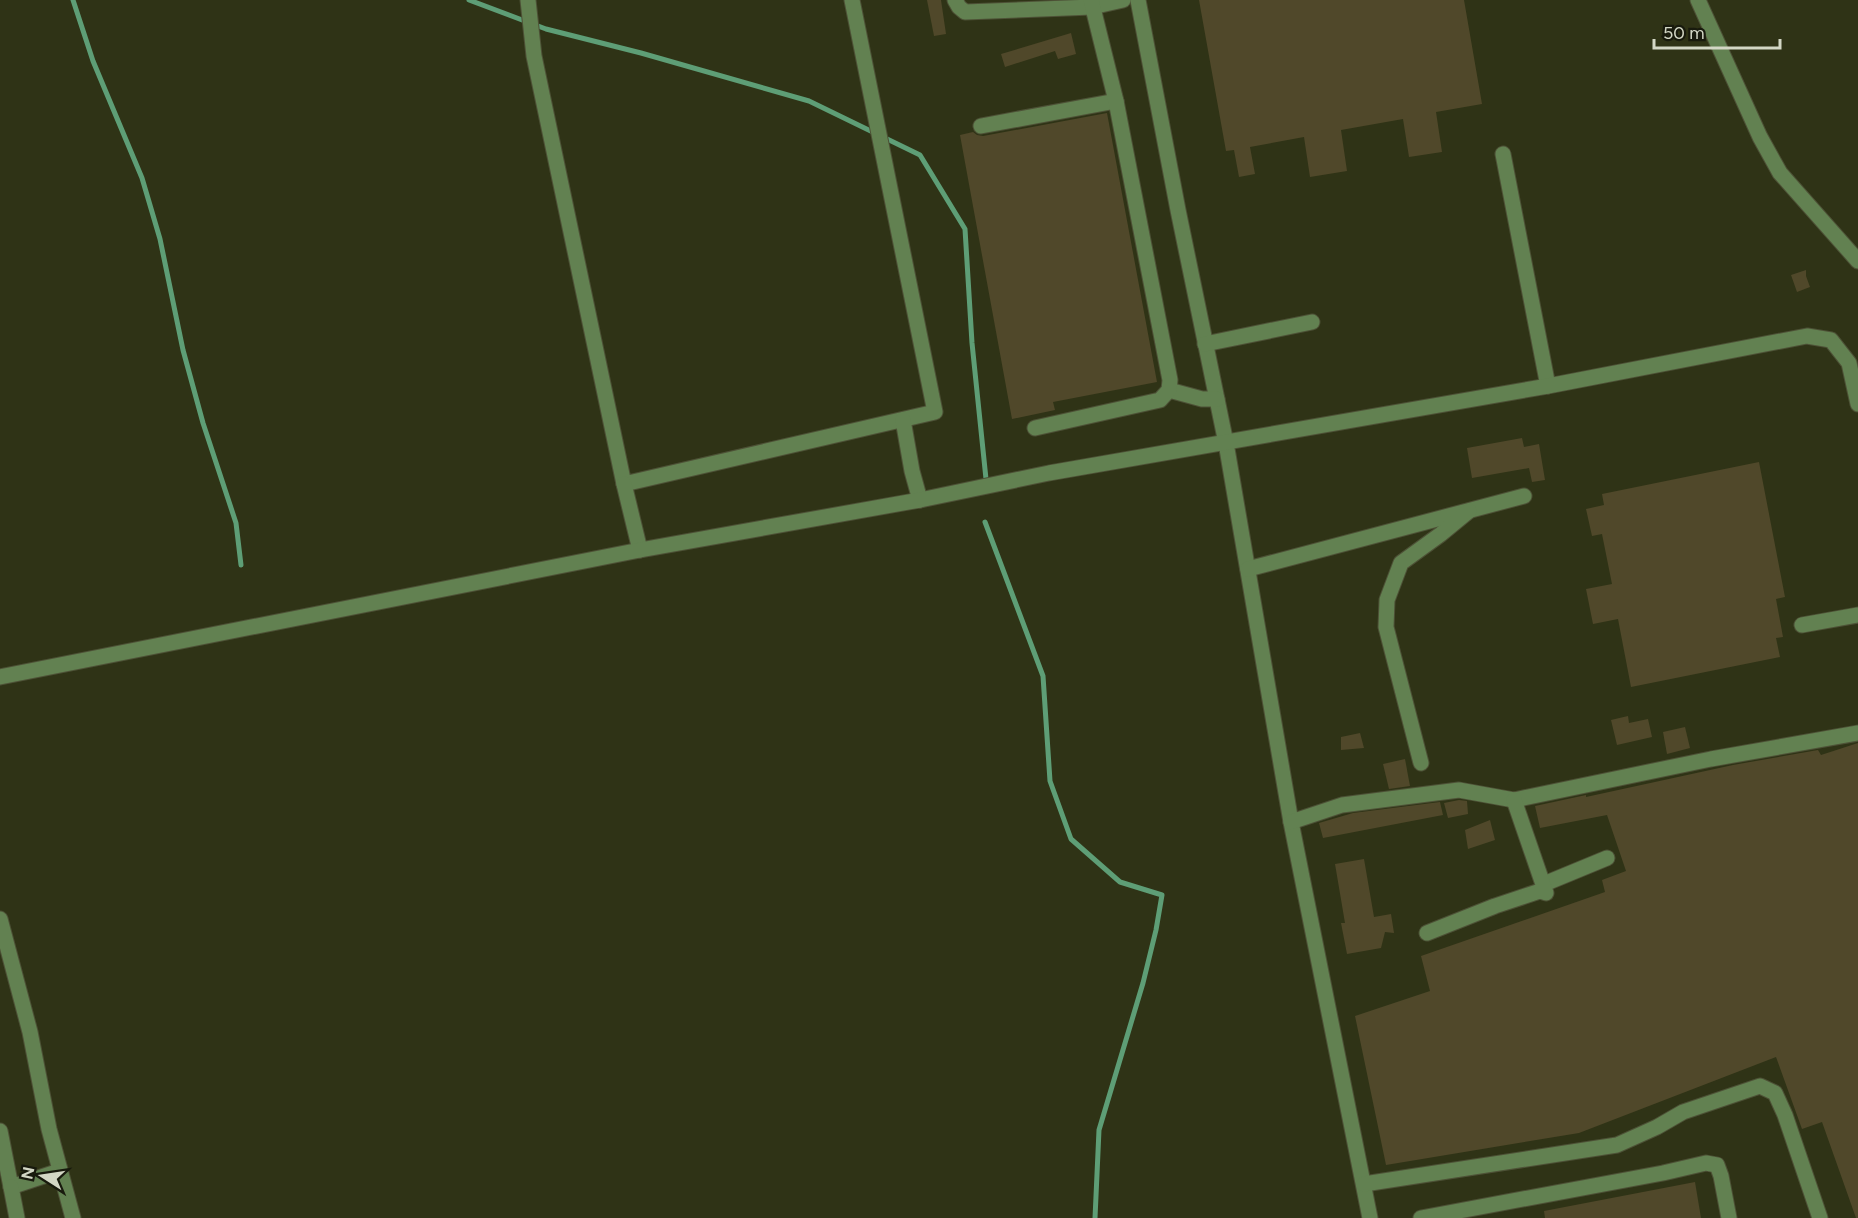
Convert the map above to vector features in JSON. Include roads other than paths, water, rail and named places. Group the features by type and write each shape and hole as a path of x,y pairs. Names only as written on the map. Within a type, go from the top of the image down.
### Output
{"lane":[{"path":"528,0 534,56 640,550"},
{"path":"624,484 936,412 852,0"},
{"path":"955,0 958,7 965,12 1123,0"},
{"path":"1138,0 1226,443 1291,822 1370,1218"},
{"path":"1698,0 1760,137 1780,173 1858,261"},
{"path":"1035,428 1160,400 1169,390 1170,380 1116,101 1091,3"},
{"path":"981,126 1116,101"},
{"path":"1503,154 1548,386"},
{"path":"1205,344 1312,322"},
{"path":"0,677 640,550 920,500 1049,473 1548,386 1807,336 1831,340 1849,363 1858,404"},
{"path":"1169,390 1202,399 1217,399"},
{"path":"903,420 920,500"},
{"path":"1248,569 1524,496"},
{"path":"1421,763 1386,627 1387,600 1401,563 1469,511"},
{"path":"1802,625 1858,615"},
{"path":"1291,822 1342,804 1459,790 1514,800 1711,759 1858,733"},
{"path":"1427,933 1495,906 1540,891 1546,893 1514,800"},
{"path":"1544,884 1607,858"},
{"path":"0,920 30,1032 49,1129 73,1218"},
{"path":"1364,1184 1617,1145 1683,1112 1760,1086 1774,1093 1785,1115 1820,1218"},
{"path":"0,1131 17,1218"},
{"path":"1421,1218 1706,1163 1717,1165 1729,1218"},
{"path":"11,1187 59,1171"}],"waterway":[{"path":"73,0 93,61 142,178 160,239 183,350 203,423 236,523 241,565"},
{"path":"469,0 546,29 641,53 809,101 920,155 965,229 972,343 986,479"},
{"path":"985,522 1043,676 1050,781 1071,839 1120,882 1162,895 1143,983 1099,1130 1095,1218"}]}
